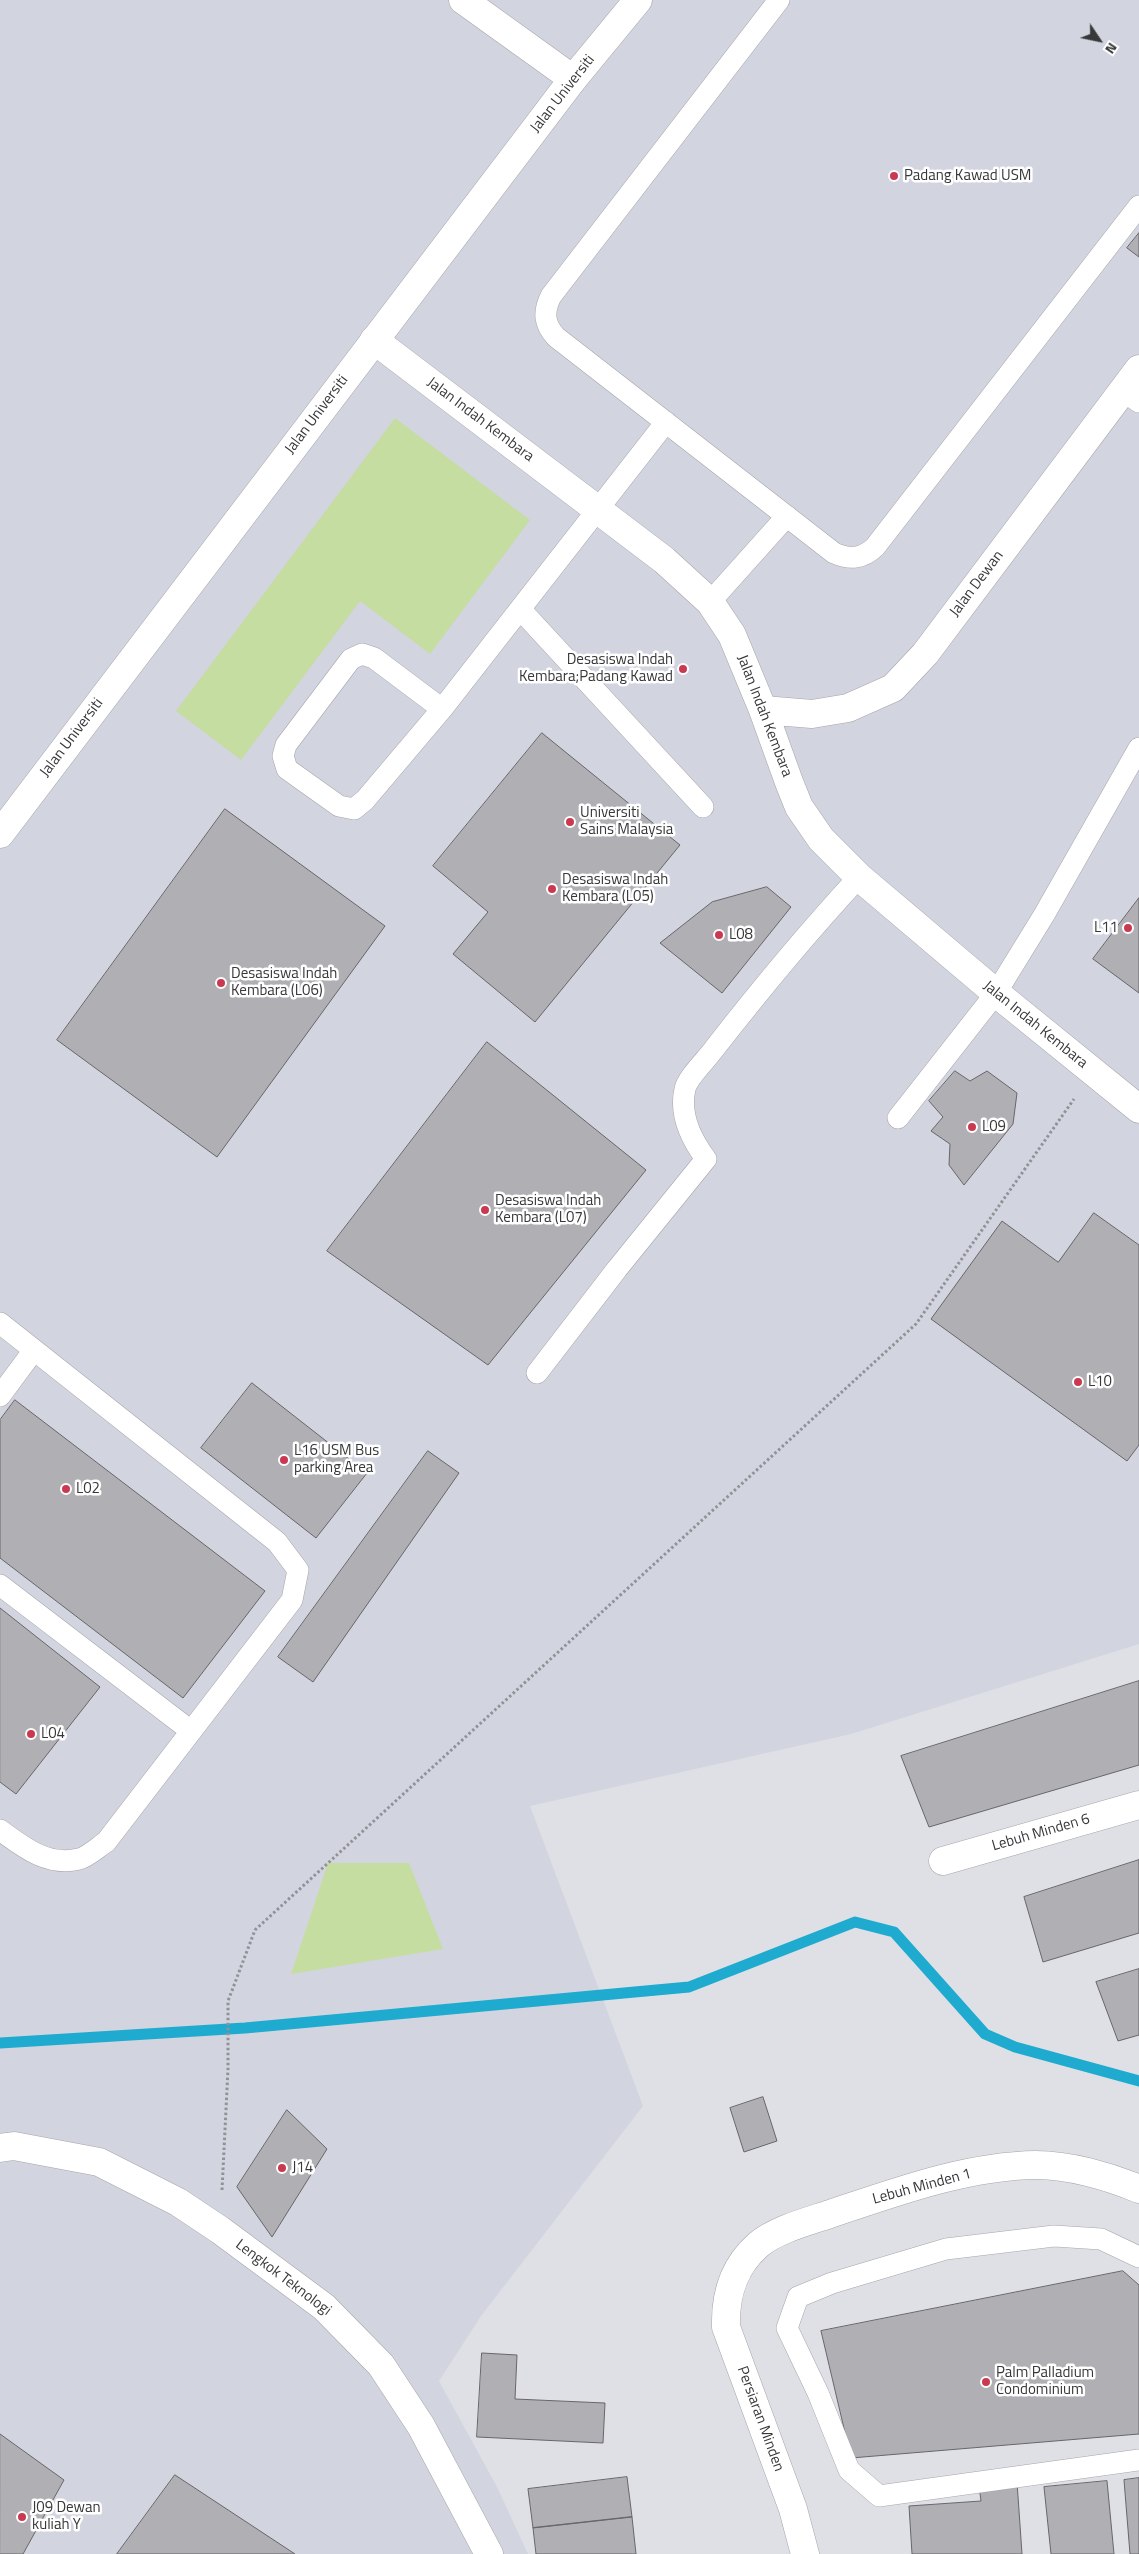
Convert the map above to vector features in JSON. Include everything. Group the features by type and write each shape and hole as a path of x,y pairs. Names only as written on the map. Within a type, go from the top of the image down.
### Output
{"street":[{"path":"463,0 573,79"},
{"name":"Jalan Universiti","path":"0,834 573,79 638,0"},
{"name":"Jalan Indah Kembara","path":"374,340 664,560 710,602 732,635 763,710 799,807 820,839 859,878 996,993 1139,1108"},
{"name":"Jalan Dewan","path":"763,710 812,714 848,708 893,688 925,654 1131,396 1139,369"},
{"name":"Lebuh Minden 6","path":"943,1861 1139,1804"},
{"name":"Lengkok Teknologi","path":"0,2148 14,2146 99,2162 178,2202 220,2230 324,2307 381,2365 421,2426 489,2554"},
{"name":"Lebuh Minden 1","path":"730,2284 742,2262 758,2244 792,2227 903,2191 978,2171 1037,2165 1092,2174 1139,2189"},
{"name":"Persiaran Minden","path":"730,2284 725,2306 726,2327 793,2509 805,2554"}],"lane":[{"path":"780,0 551,296 546,306 545,318 548,328 556,337 834,553 856,558 867,554 875,547 1139,206"},
{"path":"442,709 374,658 362,654 351,659 286,745 283,756 287,769 340,806 354,809 365,800 442,709 666,422"},
{"path":"710,602 787,516"},
{"path":"520,609 703,807"},
{"path":"898,1118 996,993 1044,915 1139,748"},
{"path":"537,1373 617,1269 706,1159 695,1144 682,1107 685,1086 757,994 832,905 859,878"},
{"path":"0,1323 277,1542 298,1570 292,1600 106,1842 79,1859 50,1860 23,1848 0,1830"},
{"path":"0,1396 34,1350"},
{"path":"0,1585 191,1731"},
{"path":"1139,2257 1101,2239 1054,2236 946,2249 832,2283 798,2297 787,2328 818,2393 849,2470 879,2496 1139,2460"}],"path":[{"path":"220,2230 228,2069 228,2001 255,1930 916,1324 1093,1072"}],"shaded area":[{"name":"Universiti Sains Malaysia","path":"0,0 1139,0 1139,1644 851,1734 530,1806 643,2106 481,2316 439,2381 497,2487 528,2554 0,2554"}],"green space":[{"path":"395,418 530,520 430,654 360,601 241,760 176,711"},
{"path":"328,1863 409,1863 443,1949 291,1974"}],"building":[{"path":"1139,233 1139,257 1127,248"},
{"name":"Desasiswa Indah Kembara (L05)","path":"542,733 680,845 535,1022 453,954 488,912 433,866"},
{"name":"Desasiswa Indah Kembara (L06)","path":"225,809 385,926 217,1157 57,1040"},
{"name":"L08","path":"767,887 791,907 722,993 660,943 712,902"},
{"name":"L11","path":"1139,898 1139,993 1093,959"},
{"name":"Desasiswa Indah Kembara (L07)","path":"487,1042 646,1170 488,1365 327,1251"},
{"name":"L09","path":"955,1071 970,1081 987,1071 1017,1093 1013,1124 964,1185 949,1165 950,1144 931,1131 943,1117 929,1101"},
{"name":"L10","path":"1094,1213 1139,1245 1139,1445 1127,1461 931,1319 1002,1221 1058,1262"},
{"name":"L16 USM Bus parking Area","path":"252,1383 367,1473 316,1538 201,1448"},
{"name":"L02","path":"15,1400 265,1591 183,1698 0,1558 0,1420"},
{"path":"428,1451 459,1473 313,1682 278,1657"},
{"name":"L04","path":"0,1608 100,1687 16,1794 0,1782"},
{"path":"1139,1681 1139,1765 929,1827 901,1756"},
{"path":"1139,1860 1139,1933 1043,1962 1024,1897"},
{"path":"1139,1969 1139,2035 1118,2041 1096,1982"},
{"path":"763,2097 777,2141 744,2152 730,2108"},
{"name":"J14","path":"287,2110 327,2149 272,2237 237,2187"},
{"name":"Palm Palladium Condominium","path":"1123,2271 1139,2285 1139,2434 851,2458 821,2331"},
{"path":"482,2353 517,2355 515,2399 605,2403 603,2443 477,2437"},
{"name":"J09 Dewan kuliah Y","path":"0,2434 64,2480 23,2554 0,2554"},
{"path":"175,2475 295,2554 117,2554"},
{"path":"627,2477 632,2517 533,2528 528,2489"},
{"path":"1139,2478 1139,2554 1130,2554 1124,2480"},
{"path":"1107,2481 1114,2554 1051,2554 1044,2487"},
{"path":"1017,2482 1022,2554 912,2554 909,2506 981,2501 979,2486"},
{"path":"632,2517 636,2554 536,2554 533,2528"}],"waterway":[{"path":"0,2043 245,2028 689,1987 855,1922 894,1932 985,2034 1015,2047 1139,2081"}],"place":[{"name":"Padang Kawad USM","path":"894,176"},
{"name":"Desasiswa Indah Kembara;Padang Kawad","path":"683,669"},
{"name":"Universiti Sains Malaysia","path":"570,822"},
{"name":"Desasiswa Indah Kembara (L05)","path":"552,889"},
{"name":"L11","path":"1128,928"},
{"name":"L08","path":"719,935"},
{"name":"Desasiswa Indah Kembara (L06)","path":"221,983"},
{"name":"L09","path":"972,1127"},
{"name":"Desasiswa Indah Kembara (L07)","path":"485,1210"},
{"name":"L10","path":"1078,1382"},
{"name":"L16 USM Bus parking Area","path":"284,1460"},
{"name":"L02","path":"66,1489"},
{"name":"L04","path":"31,1734"},
{"name":"J14","path":"282,2168"},
{"name":"Palm Palladium Condominium","path":"986,2382"},
{"name":"J09 Dewan kuliah Y","path":"22,2517"}]}
